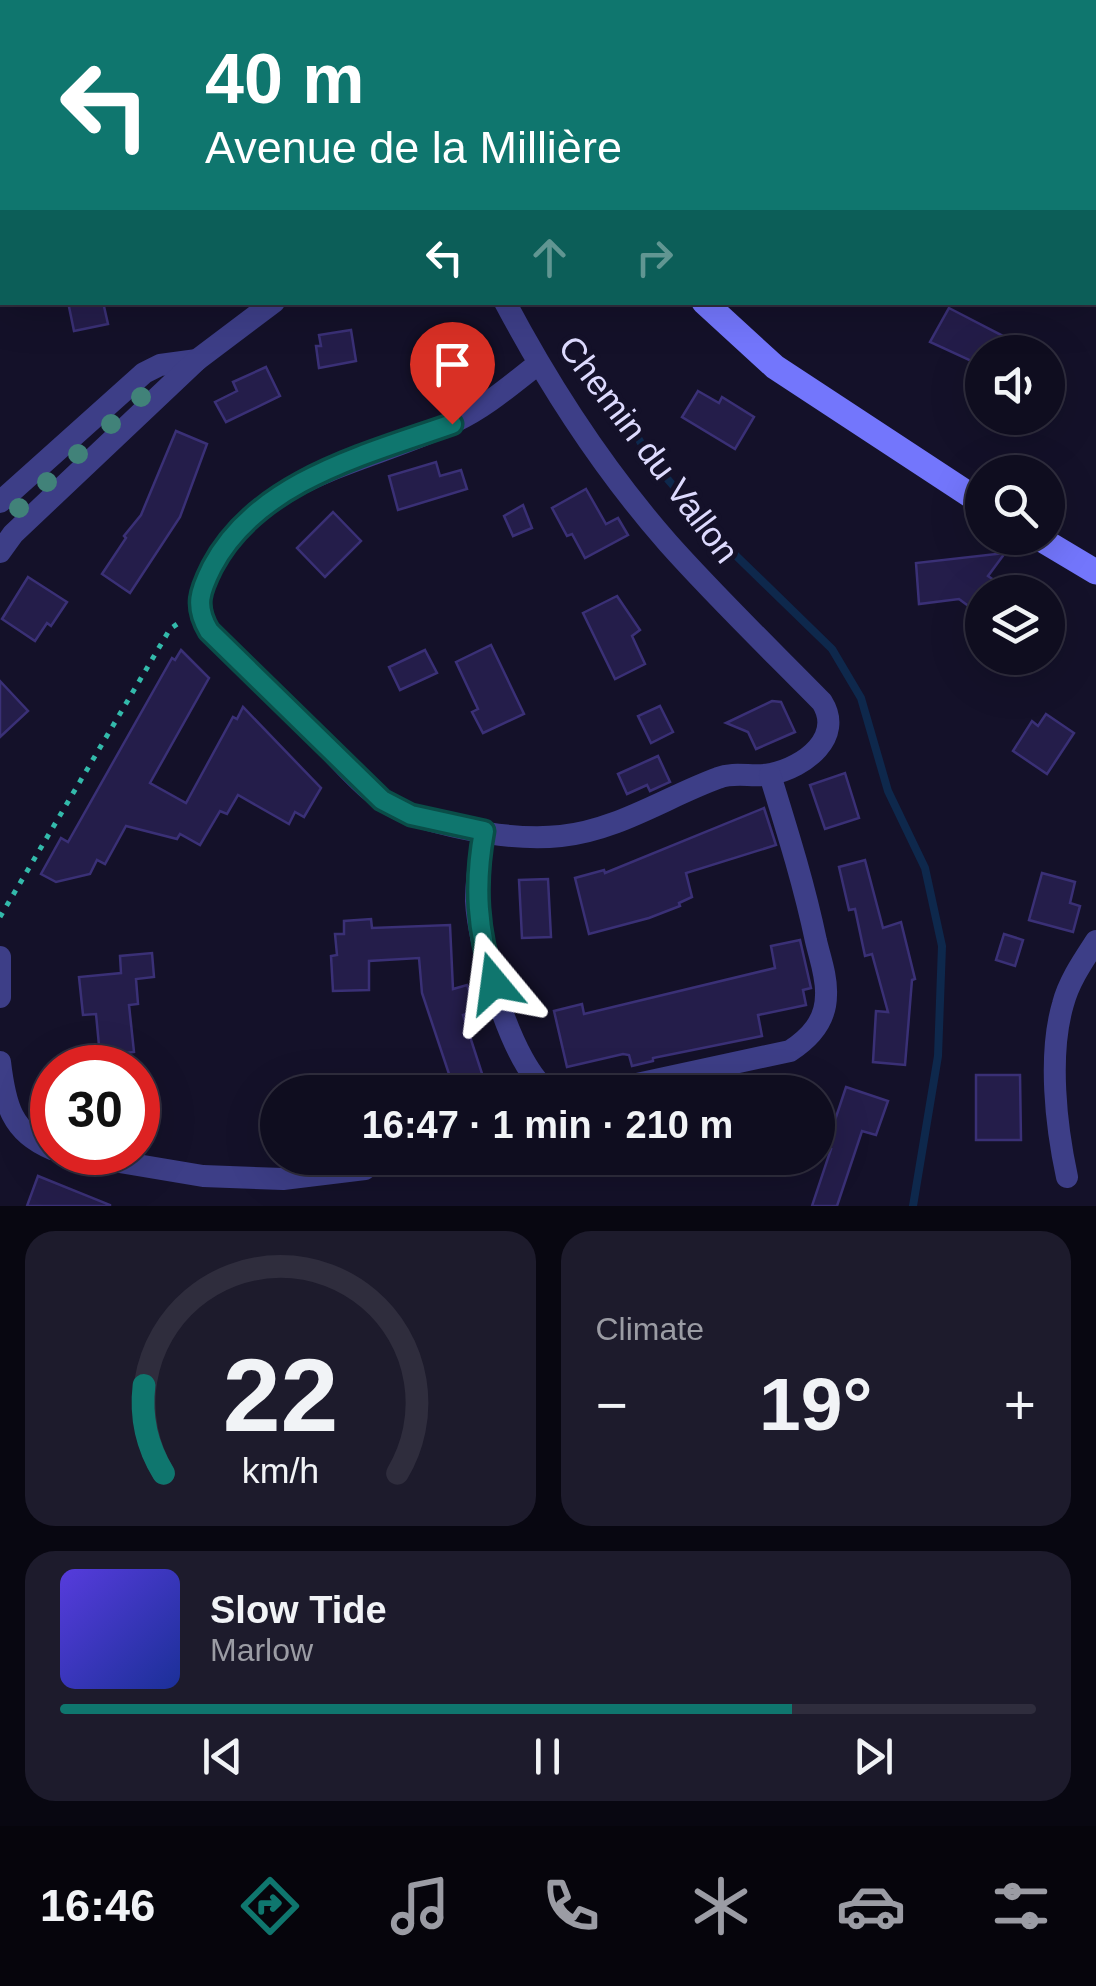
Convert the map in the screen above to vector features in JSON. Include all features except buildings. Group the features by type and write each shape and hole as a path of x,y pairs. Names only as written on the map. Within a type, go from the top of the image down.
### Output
{"main road":[{"path":"707,305 775,367 965,492"},
{"path":"1065,554 1096,572"}],"street":[{"path":"4,536 196,360 270,305"},
{"name":"Chemin du Vallon","path":"507,305 538,364 579,427 667,542 822,702 831,716 831,728 812,752 798,764 770,774"},
{"path":"0,502 144,373 160,364 196,360"},
{"path":"538,364 491,401 452,424 319,474 260,508 218,557 200,590 198,608 209,631 382,800 411,815 484,831 536,836 574,834 643,813 718,778 770,774 802,878 824,976 826,996 820,1022 804,1042 790,1051 679,1075"},
{"path":"484,831 476,898 483,949 518,1052 533,1075"},
{"path":"1067,1177 1057,1118 1058,1023 1073,978 1096,940"},
{"path":"0,957 0,996"},
{"path":"0,1062 7,1102 21,1131 30,1136"},
{"path":"160,1169 203,1176 283,1179 316,1175"}],"path":[{"path":"0,917 170,629 198,608"}],"waterway":[{"path":"615,399 651,460 724,544 832,649 861,698 888,791 925,868 942,946 938,1056 913,1206"}],"route":[{"path":"452,424 319,474 260,508 218,557 200,590 198,608 209,631 382,800 411,815 484,831 476,898 483,949 494,983"}]}
